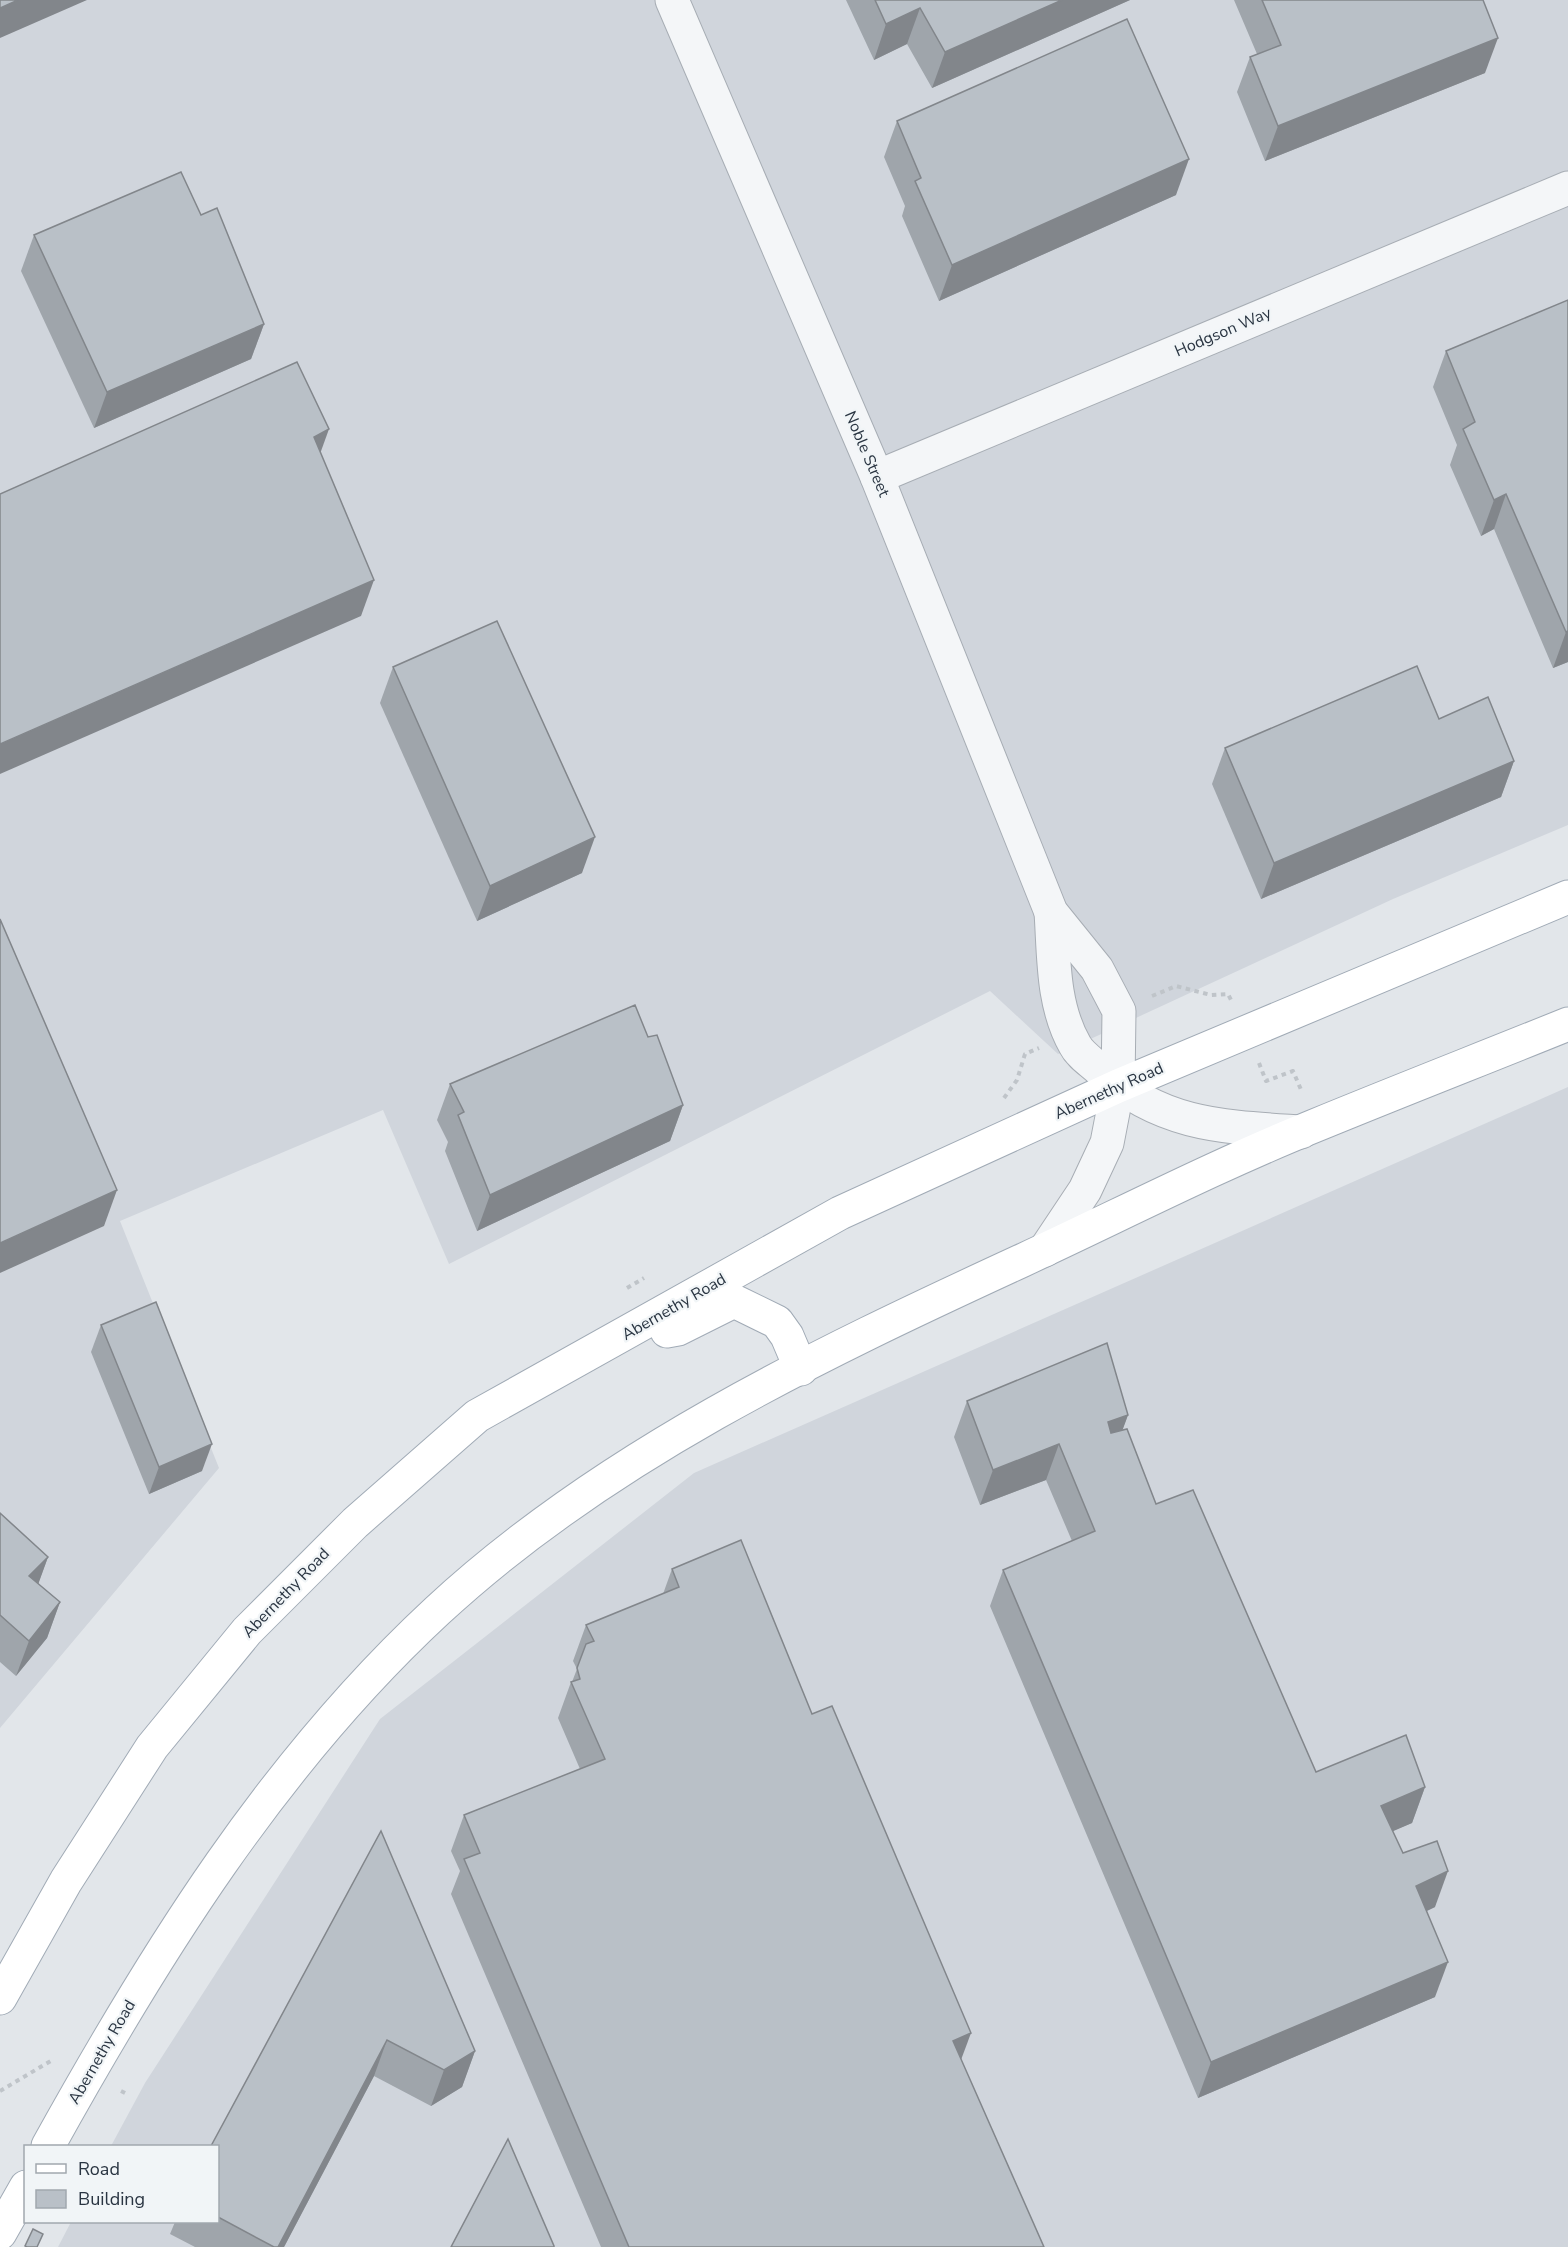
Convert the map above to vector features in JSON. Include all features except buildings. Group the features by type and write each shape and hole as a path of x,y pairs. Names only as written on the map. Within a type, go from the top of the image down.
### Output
{"main road":[{"name":"Abernethy Road","path":"0,1998 66,1881 152,1747 247,1631 354,1523 477,1416 840,1213 1118,1086 1568,897"},
{"name":"Abernethy Road","path":"49,2145 168,1941 255,1814 341,1707 438,1610 549,1518 674,1436 898,1318 1308,1128 1568,1024"},
{"path":"618,1339 678,1329 734,1301 777,1322 787,1336 801,1369"},
{"path":"0,2233 24,2191"}],"street":[{"name":"Noble Street","path":"672,0 877,477 1051,912 1097,969 1119,1011 1118,1086 1107,1143 1085,1190 1045,1250"},
{"name":"Hodgson Way","path":"877,477 1568,188"},
{"name":"Noble Street","path":"1051,912 1056,990 1075,1047 1118,1086 1173,1117 1226,1128 1308,1128"}],"path":[{"path":"1228,994 1266,1081 1293,1071 1308,1128"}],"shaded area":[{"path":"0,0 1568,0 1568,825 1393,899 1058,1054 990,991 449,1264 383,1110 120,1221 219,1468 0,1728"},
{"path":"1568,1087 1568,2247 58,2247 70,2223 219,2223 219,2145 112,2145 145,2083 380,1719 694,1473"}]}
